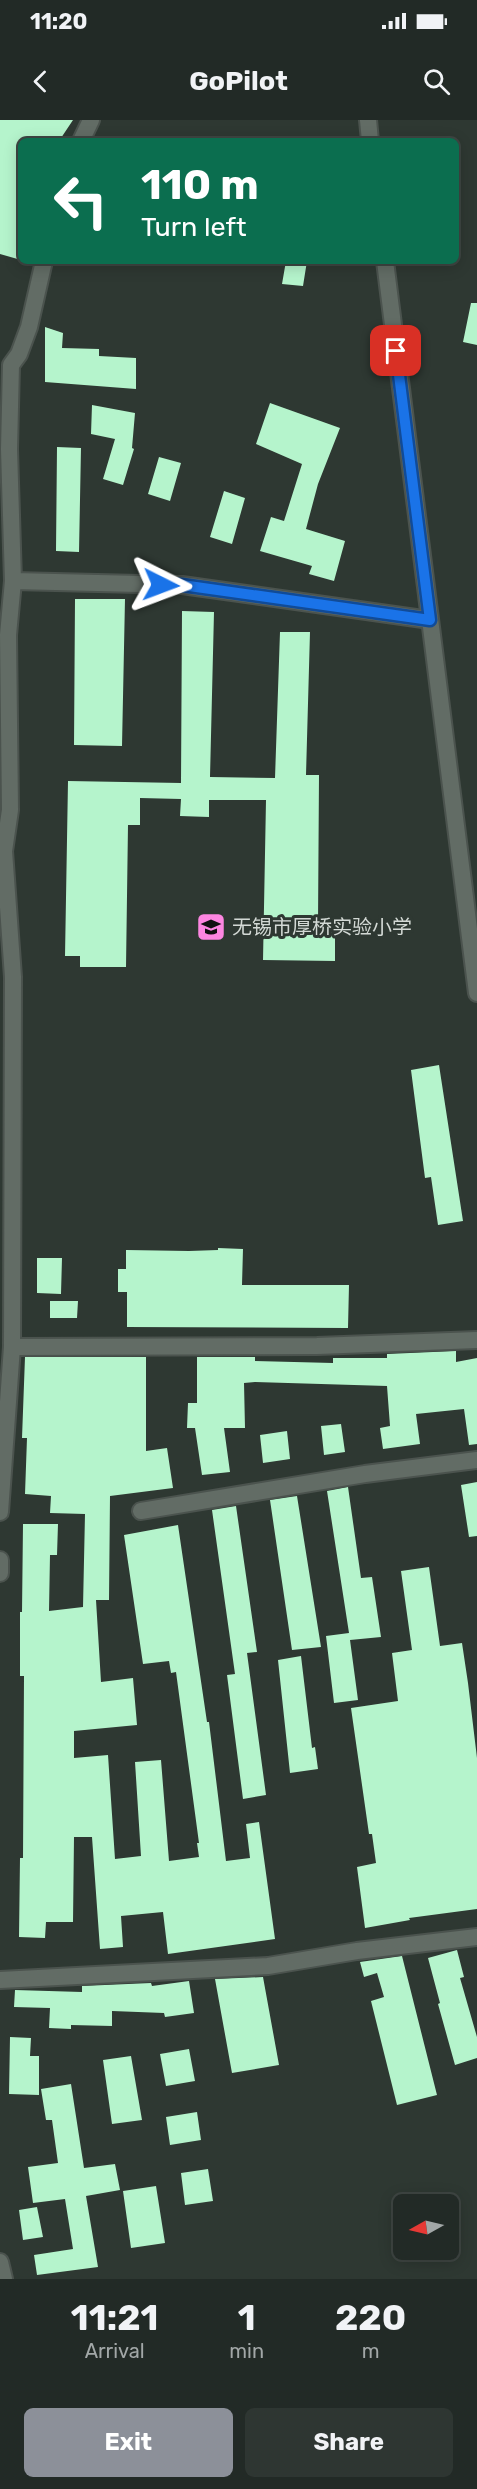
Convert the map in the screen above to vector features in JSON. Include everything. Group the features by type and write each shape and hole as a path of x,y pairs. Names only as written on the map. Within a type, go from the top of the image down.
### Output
{"street":[{"path":"82,138 91,120"},
{"path":"368,120 370,138"},
{"path":"0,1512 12,1347 13,977 2,851 10,810 8,635 13,581 5,364 19,354 29,327 43,264"},
{"path":"385,264 477,993"},
{"path":"13,581 182,585 430,620"},
{"path":"12,1347 317,1346 477,1340"},
{"path":"141,1511 365,1474 477,1460"},
{"path":"0,1560 0,1573"},
{"path":"0,1980 268,1966 357,1951 477,1937"},
{"path":"0,2262 4,2279"}],"building":[{"path":"0,120 73,120 61,138 18,138 18,259 0,254"},
{"path":"285,264 307,264 303,286 282,284"},
{"path":"471,303 477,303 477,345 463,342"},
{"path":"45,327 63,333 62,348 99,349 99,356 136,358 136,389 45,382"},
{"path":"270,403 340,428 318,484 306,529 345,541 334,581 309,574 312,566 260,551 271,517 284,521 302,464 256,444"},
{"path":"92,405 135,413 132,448 134,449 123,485 103,479 115,439 91,434"},
{"path":"57,447 81,448 79,552 56,551"},
{"path":"159,457 181,463 170,501 148,494"},
{"path":"224,491 245,498 232,544 210,537"},
{"path":"75,599 125,599 122,746 74,745"},
{"path":"182,611 214,612 210,777 275,778 280,632 310,632 306,775 319,775 318,923 335,923 335,961 263,960 266,800 209,800 209,817 180,816 181,799 140,798 140,825 128,825 126,967 80,967 80,956 65,956 68,781 181,783"},
{"path":"439,1065 463,1221 438,1225 431,1177 425,1178 411,1070"},
{"path":"218,1248 243,1249 242,1285 349,1285 348,1328 127,1327 127,1292 118,1292 118,1269 126,1269 126,1250 189,1251 218,1250"},
{"path":"37,1258 62,1258 61,1294 37,1293"},
{"path":"50,1301 78,1301 77,1318 50,1318"},
{"path":"456,1351 456,1362 477,1358 477,1444 469,1445 464,1409 416,1414 420,1444 383,1449 380,1428 390,1426 387,1386 244,1383 245,1428 224,1428 230,1472 202,1475 195,1428 187,1428 188,1403 197,1403 197,1357 255,1357 255,1361 333,1363 333,1358 387,1358 387,1354"},
{"path":"25,1357 146,1357 146,1451 167,1448 173,1488 110,1496 109,1600 96,1600 101,1682 133,1678 137,1725 74,1731 74,1758 108,1755 115,1859 141,1856 135,1762 161,1760 169,1861 199,1857 176,1672 171,1673 169,1661 143,1664 124,1535 178,1525 207,1722 209,1722 226,1861 250,1858 246,1824 259,1822 275,1939 168,1954 163,1912 121,1916 123,1947 100,1949 92,1837 74,1837 73,1922 46,1922 45,1938 19,1937 20,1858 23,1858 24,1676 20,1676 20,1612 22,1612 23,1524 58,1524 57,1555 50,1555 49,1611 83,1607 85,1514 50,1513 51,1496 25,1494 27,1438 22,1438"},
{"path":"341,1424 345,1452 324,1455 321,1426"},
{"path":"287,1431 290,1459 263,1463 260,1435"},
{"path":"477,1482 477,1536 469,1537 461,1485"},
{"path":"348,1487 361,1578 372,1577 381,1637 350,1640 358,1700 334,1703 326,1636 349,1633 327,1491"},
{"path":"297,1496 321,1647 292,1650 270,1500"},
{"path":"236,1506 257,1652 247,1653 266,1795 243,1799 227,1675 235,1674 212,1510"},
{"path":"429,1567 440,1646 462,1643 468,1683 477,1758 477,1909 409,1918 410,1920 365,1928 357,1867 376,1863 372,1834 369,1834 351,1708 398,1701 392,1653 412,1650 401,1571"},
{"path":"301,1656 312,1748 315,1747 318,1769 290,1773 278,1660"},
{"path":"457,1950 464,1977 460,1978 477,2037 477,2058 455,2065 428,1958"},
{"path":"402,1956 437,2095 397,2105 371,2001 384,1997 377,1973 364,1977 360,1962"},
{"path":"263,1977 279,2065 232,2073 215,1979"},
{"path":"189,1981 194,2013 165,2017 164,2013 112,2011 112,2026 71,2025 71,2029 49,2028 50,2008 14,2007 15,1990 82,1992 82,1986 151,1983 152,1986"},
{"path":"10,2037 31,2038 30,2056 39,2056 39,2095 9,2094"},
{"path":"189,2049 195,2081 166,2086 160,2054"},
{"path":"131,2056 142,2120 112,2124 103,2060"},
{"path":"71,2084 84,2168 115,2164 120,2190 86,2196 98,2267 37,2275 34,2255 73,2249 65,2199 33,2203 28,2167 58,2163 52,2120 46,2120 41,2089"},
{"path":"197,2112 201,2140 170,2145 166,2117"},
{"path":"208,2169 213,2201 185,2205 181,2173"},
{"path":"156,2186 165,2243 131,2248 123,2191"},
{"path":"37,2207 43,2237 23,2240 19,2210"}],"place":[{"name":"无锡市厚桥实验小学","path":"211,927"}],"route":[{"path":"161,585 182,585 430,620 396,351"}]}
